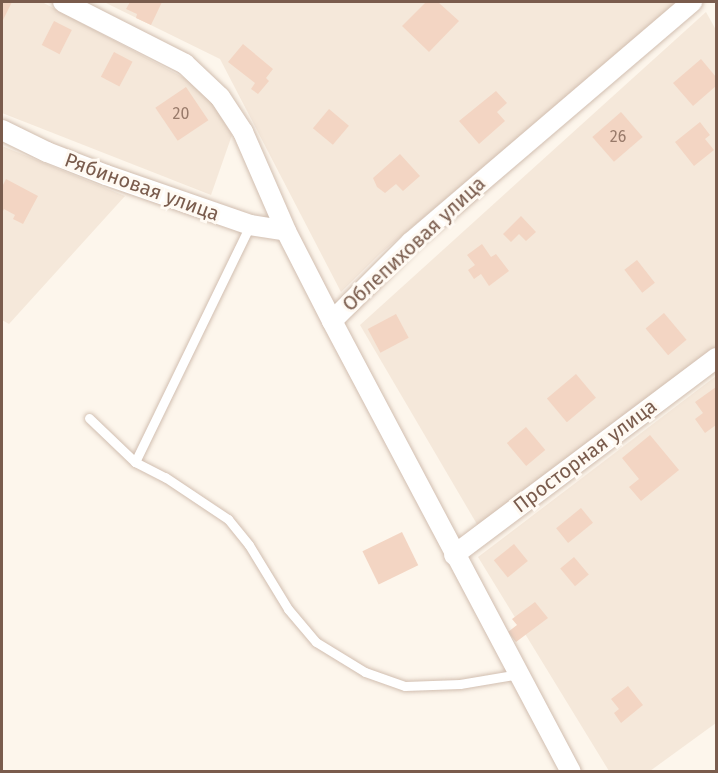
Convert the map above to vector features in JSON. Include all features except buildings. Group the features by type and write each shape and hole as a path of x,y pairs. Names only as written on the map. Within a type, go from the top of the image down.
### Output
{"street":[{"name":"Облепиховая улица","path":"63,2 185,64 220,97 243,132 286,231 332,321 411,242 692,2"},
{"name":"Рябиновая улица","path":"2,130 47,152 106,175 250,225 286,231"},
{"path":"332,321 454,555 571,771"},
{"name":"Просторная улица","path":"454,555 717,358"}],"lane":[{"path":"135,462 250,225"},
{"path":"89,418 135,462 165,477 228,519 249,545 288,609 316,642 365,672 405,686 460,684 519,675"}],"shaded area":[{"path":"2,2 42,2 203,88 232,135 211,195 2,113"},
{"path":"104,2 680,2 380,254 341,292 220,59"},
{"path":"706,12 716,30 716,347 478,526 360,325"},
{"path":"2,146 125,196 9,324 2,320"},
{"path":"716,376 716,723 650,771 609,771 478,557"}]}
